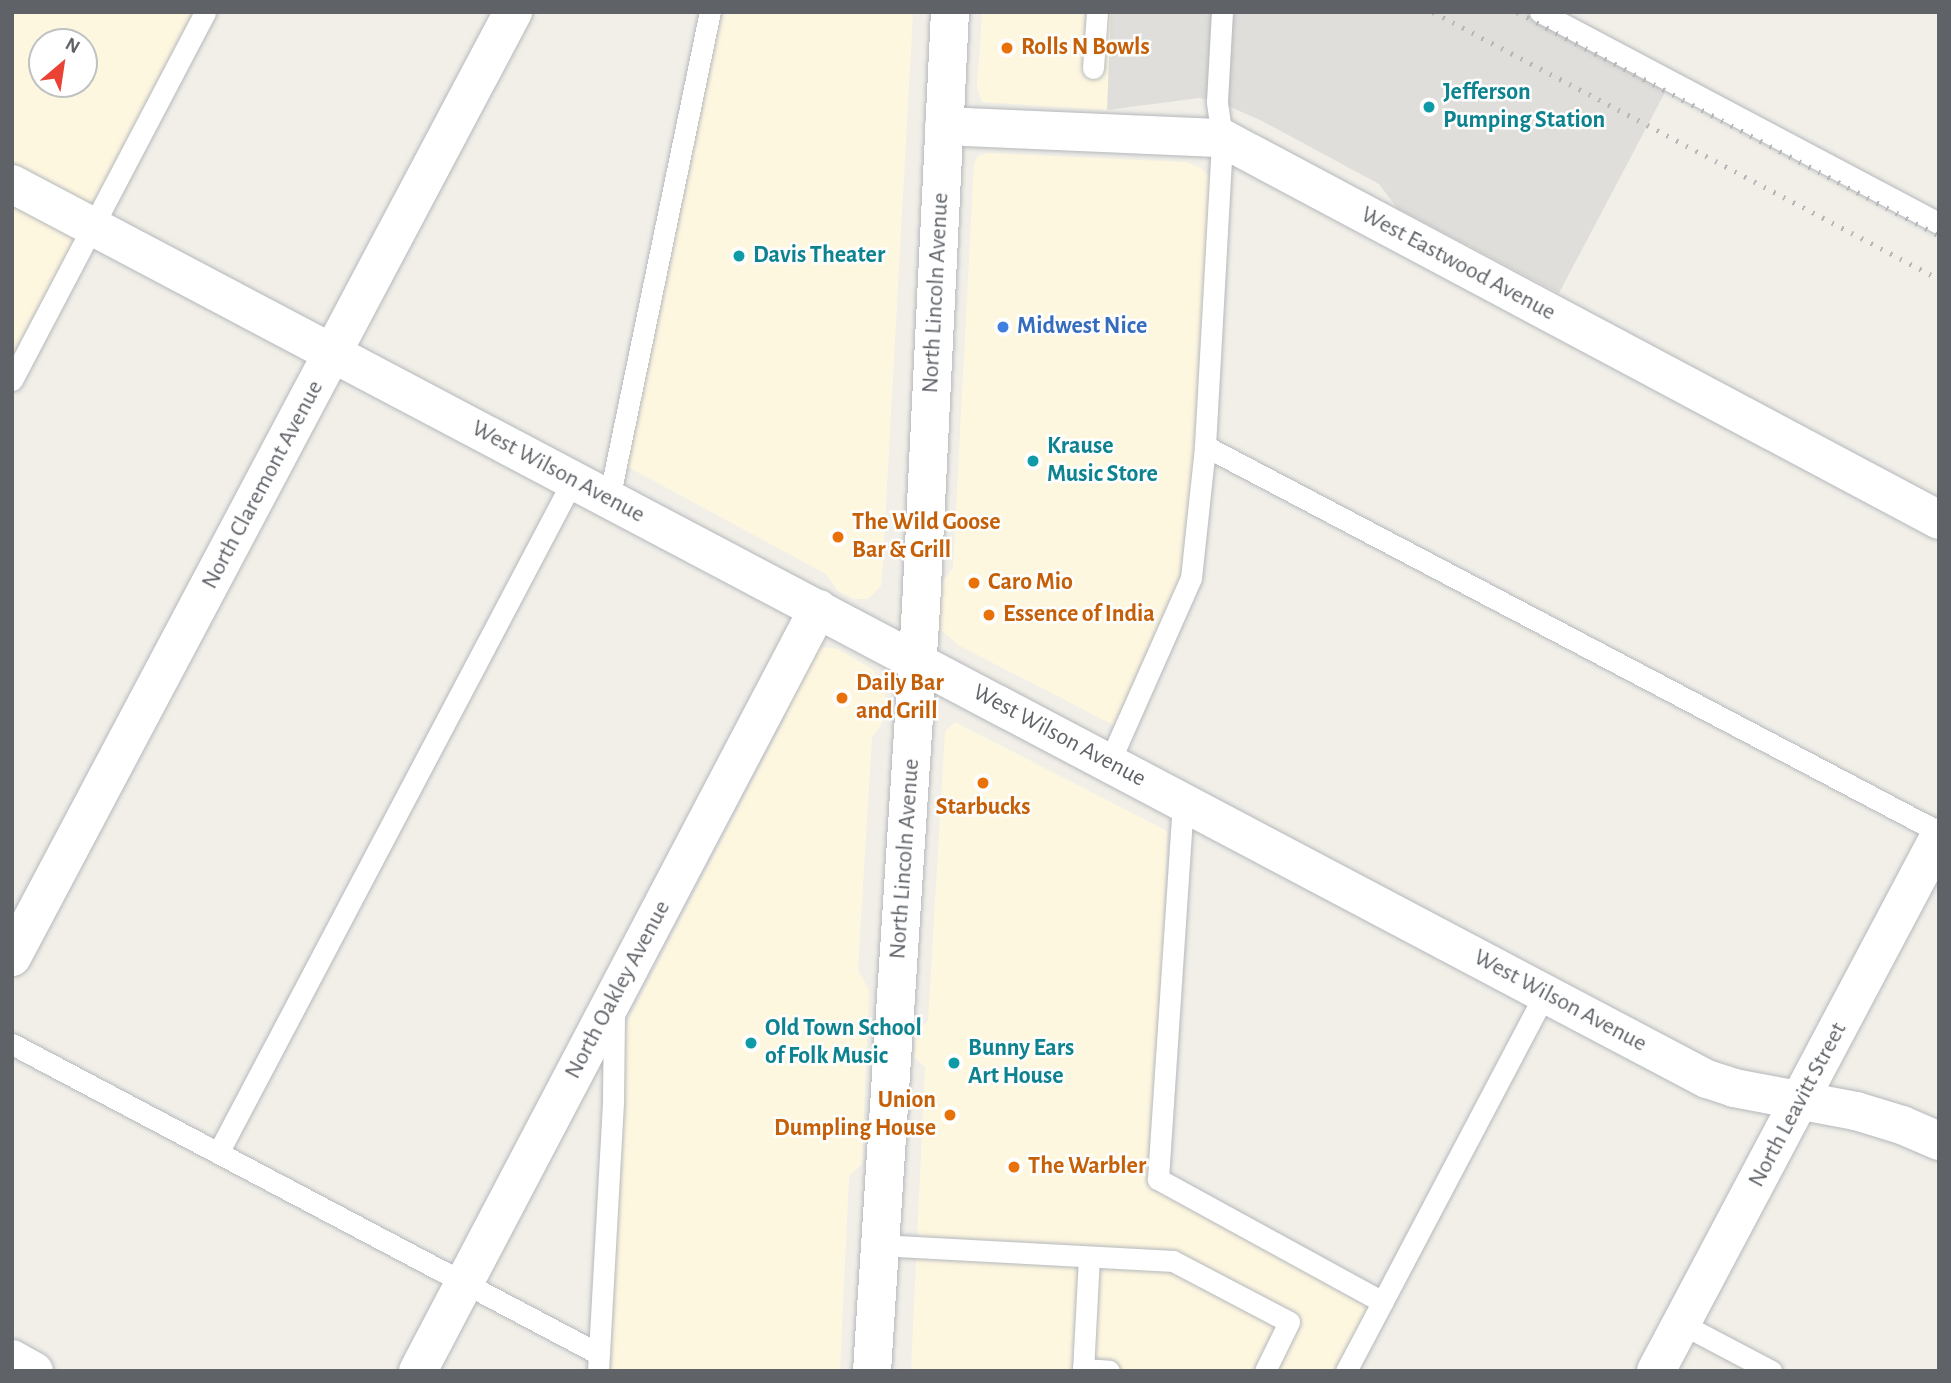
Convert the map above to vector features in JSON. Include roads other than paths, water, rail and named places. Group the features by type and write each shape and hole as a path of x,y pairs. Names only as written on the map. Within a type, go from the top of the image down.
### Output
{"street":[{"name":"North Claremont Avenue","path":"12,957 513,12"},
{"name":"North Lincoln Avenue","path":"872,1371 917,662 950,12"},
{"name":"West Eastwood Avenue","path":"944,126 1222,138 1939,520"},
{"name":"West Wilson Avenue","path":"12,184 1707,1079 1734,1088 1856,1111 1902,1125 1939,1141"},
{"name":"North Oakley Avenue","path":"418,1371 818,609"},
{"name":"North Leavitt Street","path":"1656,1371 1939,835"},
{"path":"12,1359 34,1371"}],"lane":[{"path":"12,380 205,12"},
{"path":"609,499 710,12"},
{"path":"1093,68 1097,12"},
{"path":"1109,763 1191,578 1205,446 1222,138 1217,101 1222,12"},
{"path":"1540,12 1939,223"},
{"path":"1205,446 1939,835"},
{"path":"218,1153 573,480"},
{"path":"1182,802 1158,1179 1383,1302"},
{"path":"1346,1371 1545,993"},
{"path":"12,1044 464,1283 598,1362 613,1099 614,997"},
{"path":"880,1245 1173,1261 1289,1322 1265,1371"},
{"path":"1089,1257 1083,1370 1109,1371"},
{"path":"1682,1324 1771,1371"}],"railway":[{"path":"1433,12 1939,279"},
{"path":"1517,12 1939,235"}],"place":[{"name":"Rolls N Bowls","path":"1007,48"},
{"name":"Jefferson Pumping Station","path":"1429,107"},
{"name":"Davis Theater","path":"739,256"},
{"name":"Midwest Nice","path":"1003,327"},
{"name":"Krause Music Store","path":"1033,461"},
{"name":"The Wild Goose Bar & Grill","path":"838,537"},
{"name":"Caro Mio","path":"974,583"},
{"name":"Essence of India","path":"989,615"},
{"name":"Daily Bar and Grill","path":"842,698"},
{"name":"Starbucks","path":"983,783"},
{"name":"Old Town School of Folk Music","path":"751,1043"},
{"name":"Bunny Ears Art House","path":"954,1063"},
{"name":"Union Dumpling House","path":"950,1115"},
{"name":"The Warbler","path":"1014,1167"}]}
